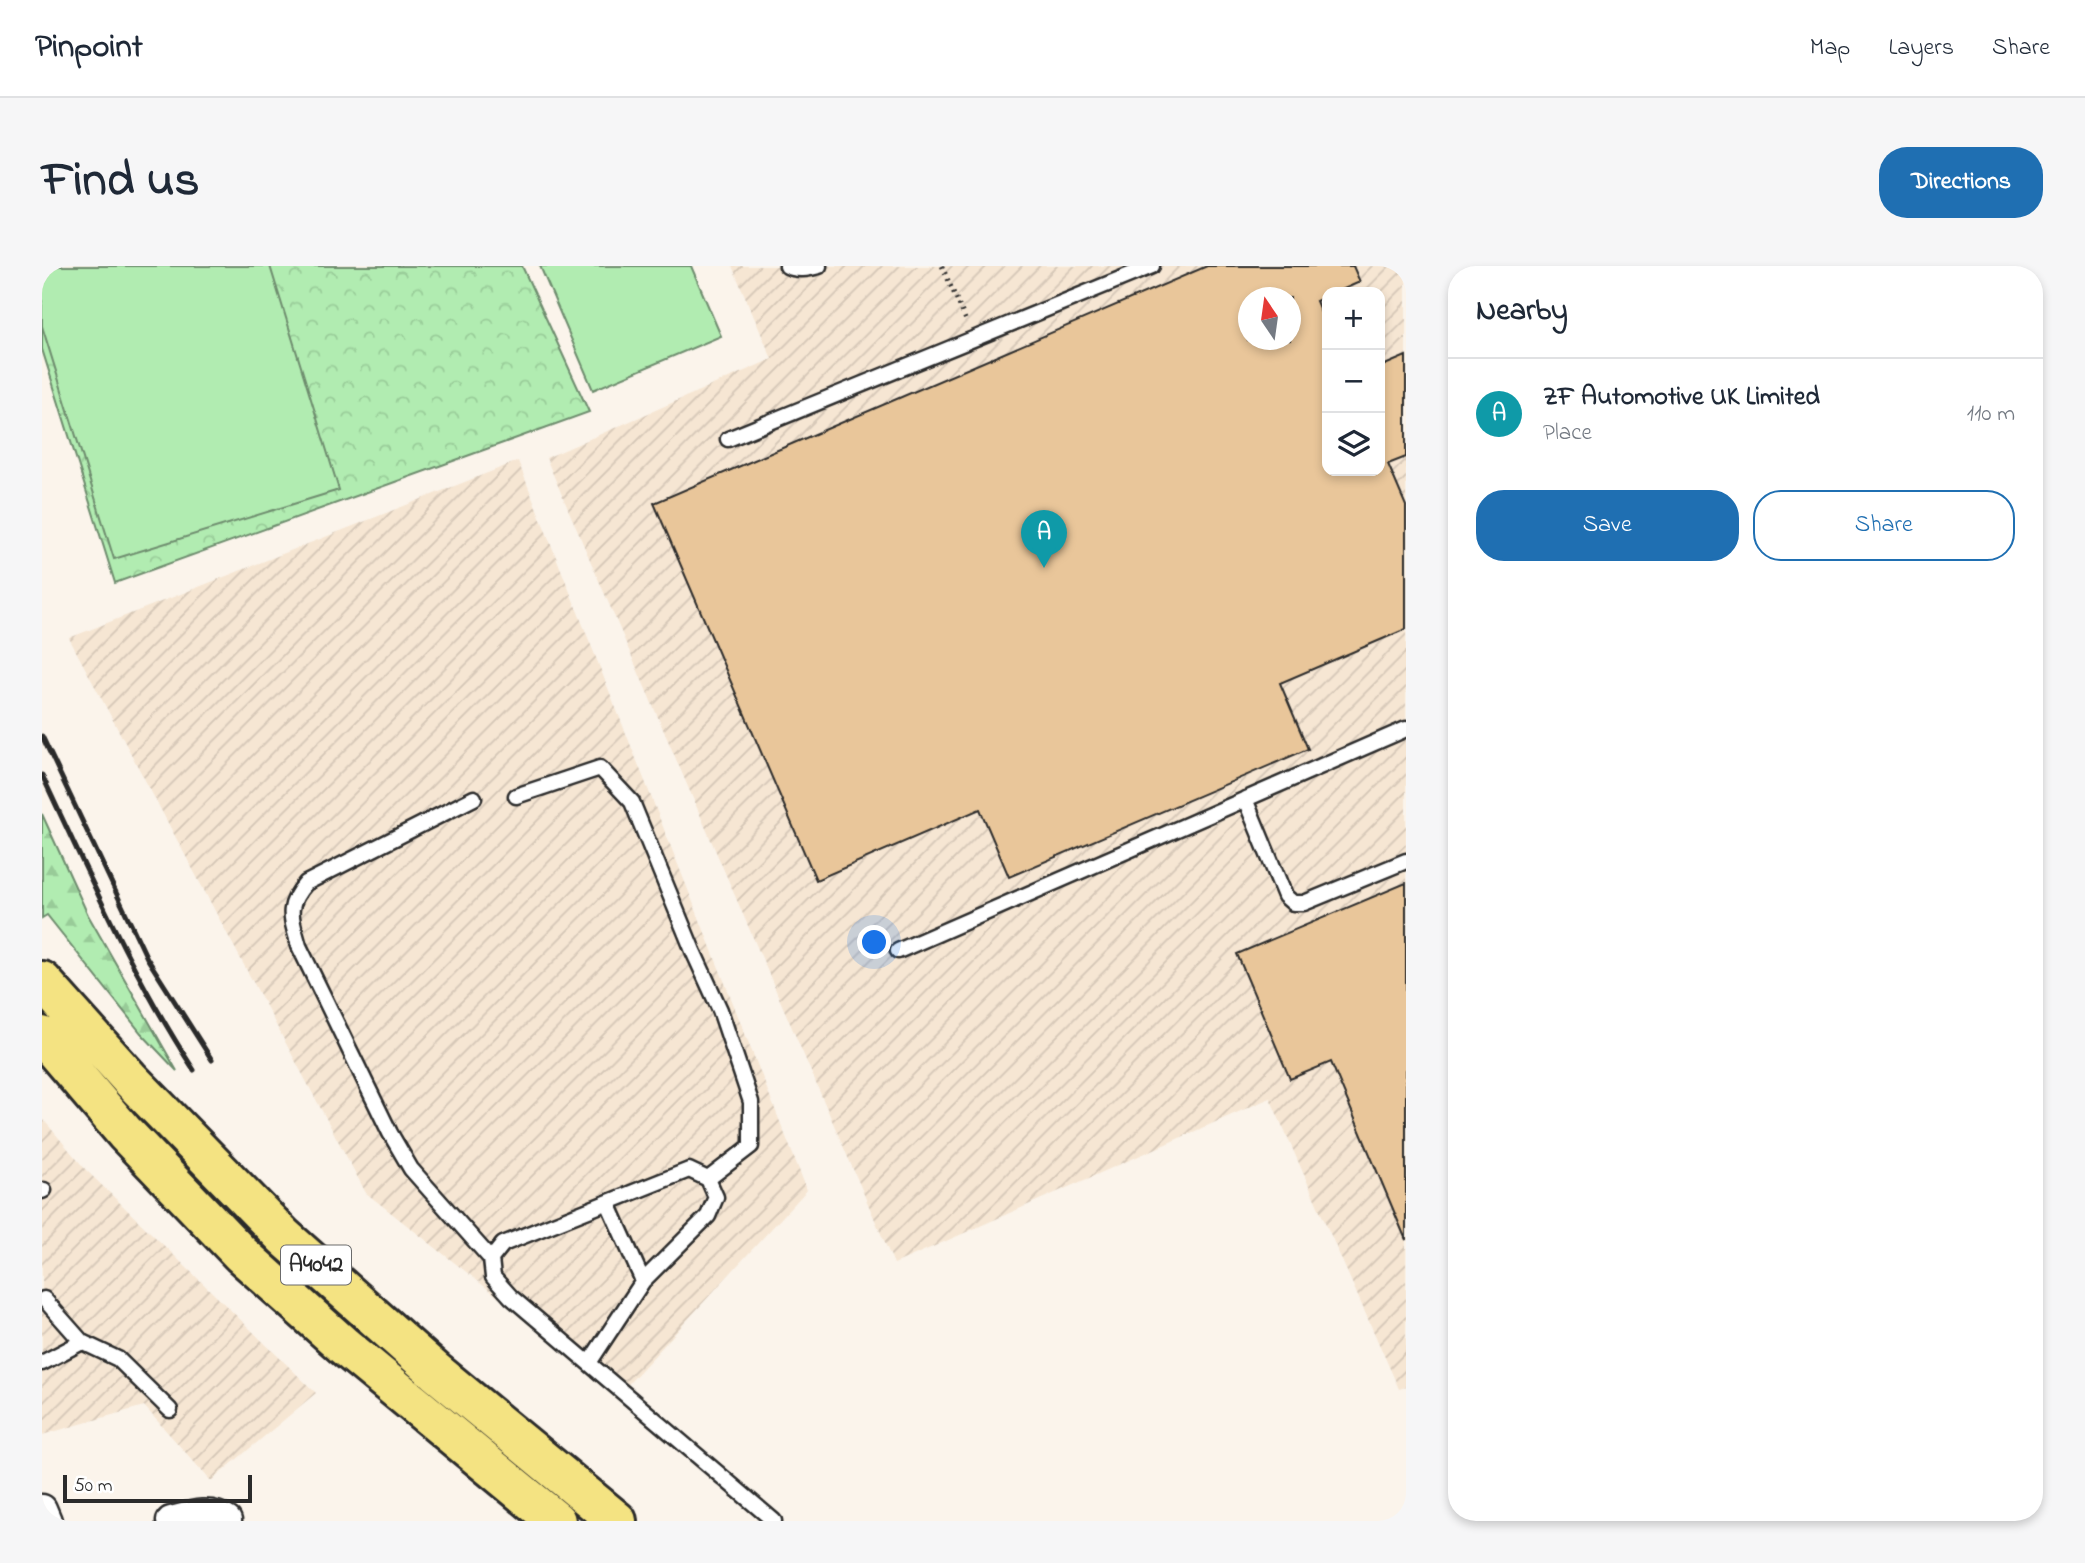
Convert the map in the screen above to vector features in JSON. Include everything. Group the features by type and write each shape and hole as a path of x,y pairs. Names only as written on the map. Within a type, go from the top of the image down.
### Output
{"highway":[{"name":"A4042","path":"42,981 129,1078 284,1237 436,1372 617,1521"},
{"name":"A4042","path":"42,1036 125,1133 241,1254 344,1346 556,1521"}],"street":[{"path":"42,1509 47,1521"},
{"path":"171,1521 206,1514 217,1515 227,1521"}],"lane":[{"path":"790,267 809,269 819,266"},
{"path":"727,439 1152,266"},
{"path":"898,951 1406,729"},
{"path":"516,796 600,768 632,802 720,1010 751,1102 751,1146 708,1179"},
{"path":"474,798 306,883 294,897 291,916 299,946 397,1145 411,1168 491,1259 493,1276 510,1297 774,1521"},
{"path":"1245,799 1285,896 1293,903 1304,903 1406,861"},
{"path":"491,1259 503,1244 689,1170 708,1179 716,1197 708,1216 643,1281 589,1363"},
{"path":"608,1203 643,1281"},
{"path":"44,1299 82,1342 118,1359 170,1410"},
{"path":"42,1363 82,1342"}],"path":[{"path":"942,266 974,339"}],"shaded area":[{"path":"732,266 1406,266 1406,1387 1399,1389 1270,1098 894,1264 546,458 772,359"},
{"path":"518,461 807,1190 620,1393 366,1193 69,638"},
{"path":"42,1118 86,1170 316,1393 211,1481 144,1406 42,1435"}],"green space":[{"path":"42,266 522,266 589,412 115,583 42,349"},
{"path":"42,266 270,266 339,490 114,559 42,326"},
{"path":"540,266 691,266 721,336 593,390"},
{"path":"42,814 88,915 177,1071 141,1033 47,915 42,918"}],"building":[{"path":"1207,266 1353,266 1360,282 1348,287 1322,287 1322,298 1316,301 1322,315 1322,476 1385,476 1385,365 1406,356 1406,457 1388,464 1406,506 1406,629 1280,683 1308,749 1009,877 980,809 816,880 654,503"},
{"path":"1406,883 1406,1240 1331,1062 1290,1079 1237,954"}],"railway":[{"path":"42,736 147,958 212,1060"},
{"path":"42,775 131,962 194,1070"}],"place":[{"name":"ZF Automotive UK Limited","path":"1044,568"}]}
